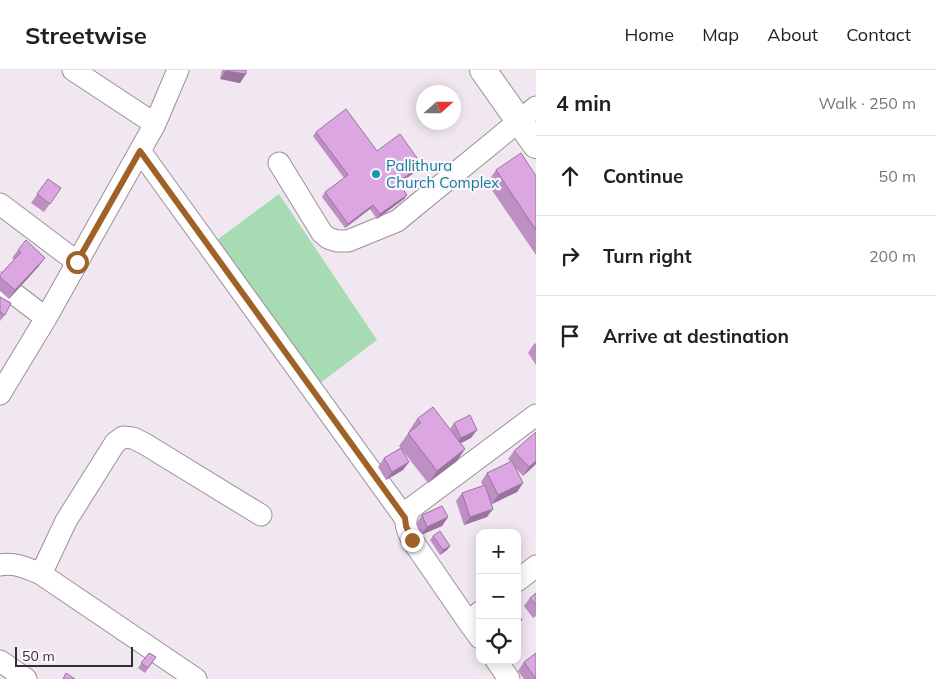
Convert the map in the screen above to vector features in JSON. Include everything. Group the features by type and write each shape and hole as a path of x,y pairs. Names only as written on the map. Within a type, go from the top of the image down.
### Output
{"main road":[{"path":"483,70 527,113 536,145"}],"street":[{"path":"73,70 155,124"},
{"path":"1,388 46,318 140,151 155,124 178,70"},
{"path":"278,163 322,233 337,242 348,241 397,221 527,113"},
{"path":"140,151 405,518 412,540 476,624"},
{"path":"0,204 77,262"},
{"path":"0,283 46,318"},
{"path":"405,518 410,509 536,415"},
{"path":"41,574 66,521 112,448 123,437 133,438 145,444 261,515"},
{"path":"0,565 8,563 41,574 196,679"},
{"path":"521,578 536,566"},
{"path":"0,661 26,679"},
{"path":"499,664 509,679"}],"green space":[{"path":"279,194 377,340 319,384 213,243"}],"building":[{"path":"246,70 246,74 226,71"},
{"name":"Pallithura Church Complex","path":"346,109 377,151 400,134 422,165 398,182 407,195 380,214 373,205 348,224 325,192 348,175 316,132"},
{"path":"521,153 536,176 536,230 496,170"},
{"path":"48,179 61,188 50,204 37,194"},
{"path":"26,240 45,258 15,290 0,275 21,252 18,250"},
{"path":"0,297 11,303 5,315 0,312"},
{"path":"433,407 465,449 437,471 408,433 421,423 417,419"},
{"path":"470,415 477,430 461,438 454,423"},
{"path":"536,432 536,461 529,467 514,451"},
{"path":"401,448 409,462 392,472 384,458"},
{"path":"512,461 523,483 498,495 487,473"},
{"path":"485,485 493,509 470,517 462,493"},
{"path":"442,506 448,517 427,527 422,515"},
{"path":"440,531 450,546 443,550 433,536"},
{"path":"536,593 536,605 530,598"},
{"path":"149,653 156,657 148,668 141,663"},
{"path":"536,653 536,679 524,662"},
{"path":"66,673 75,679 63,679"}],"place":[{"name":"Pallithura Church Complex","path":"376,174"}],"route":[{"path":"77,262 140,151 405,518 412,540"}]}
